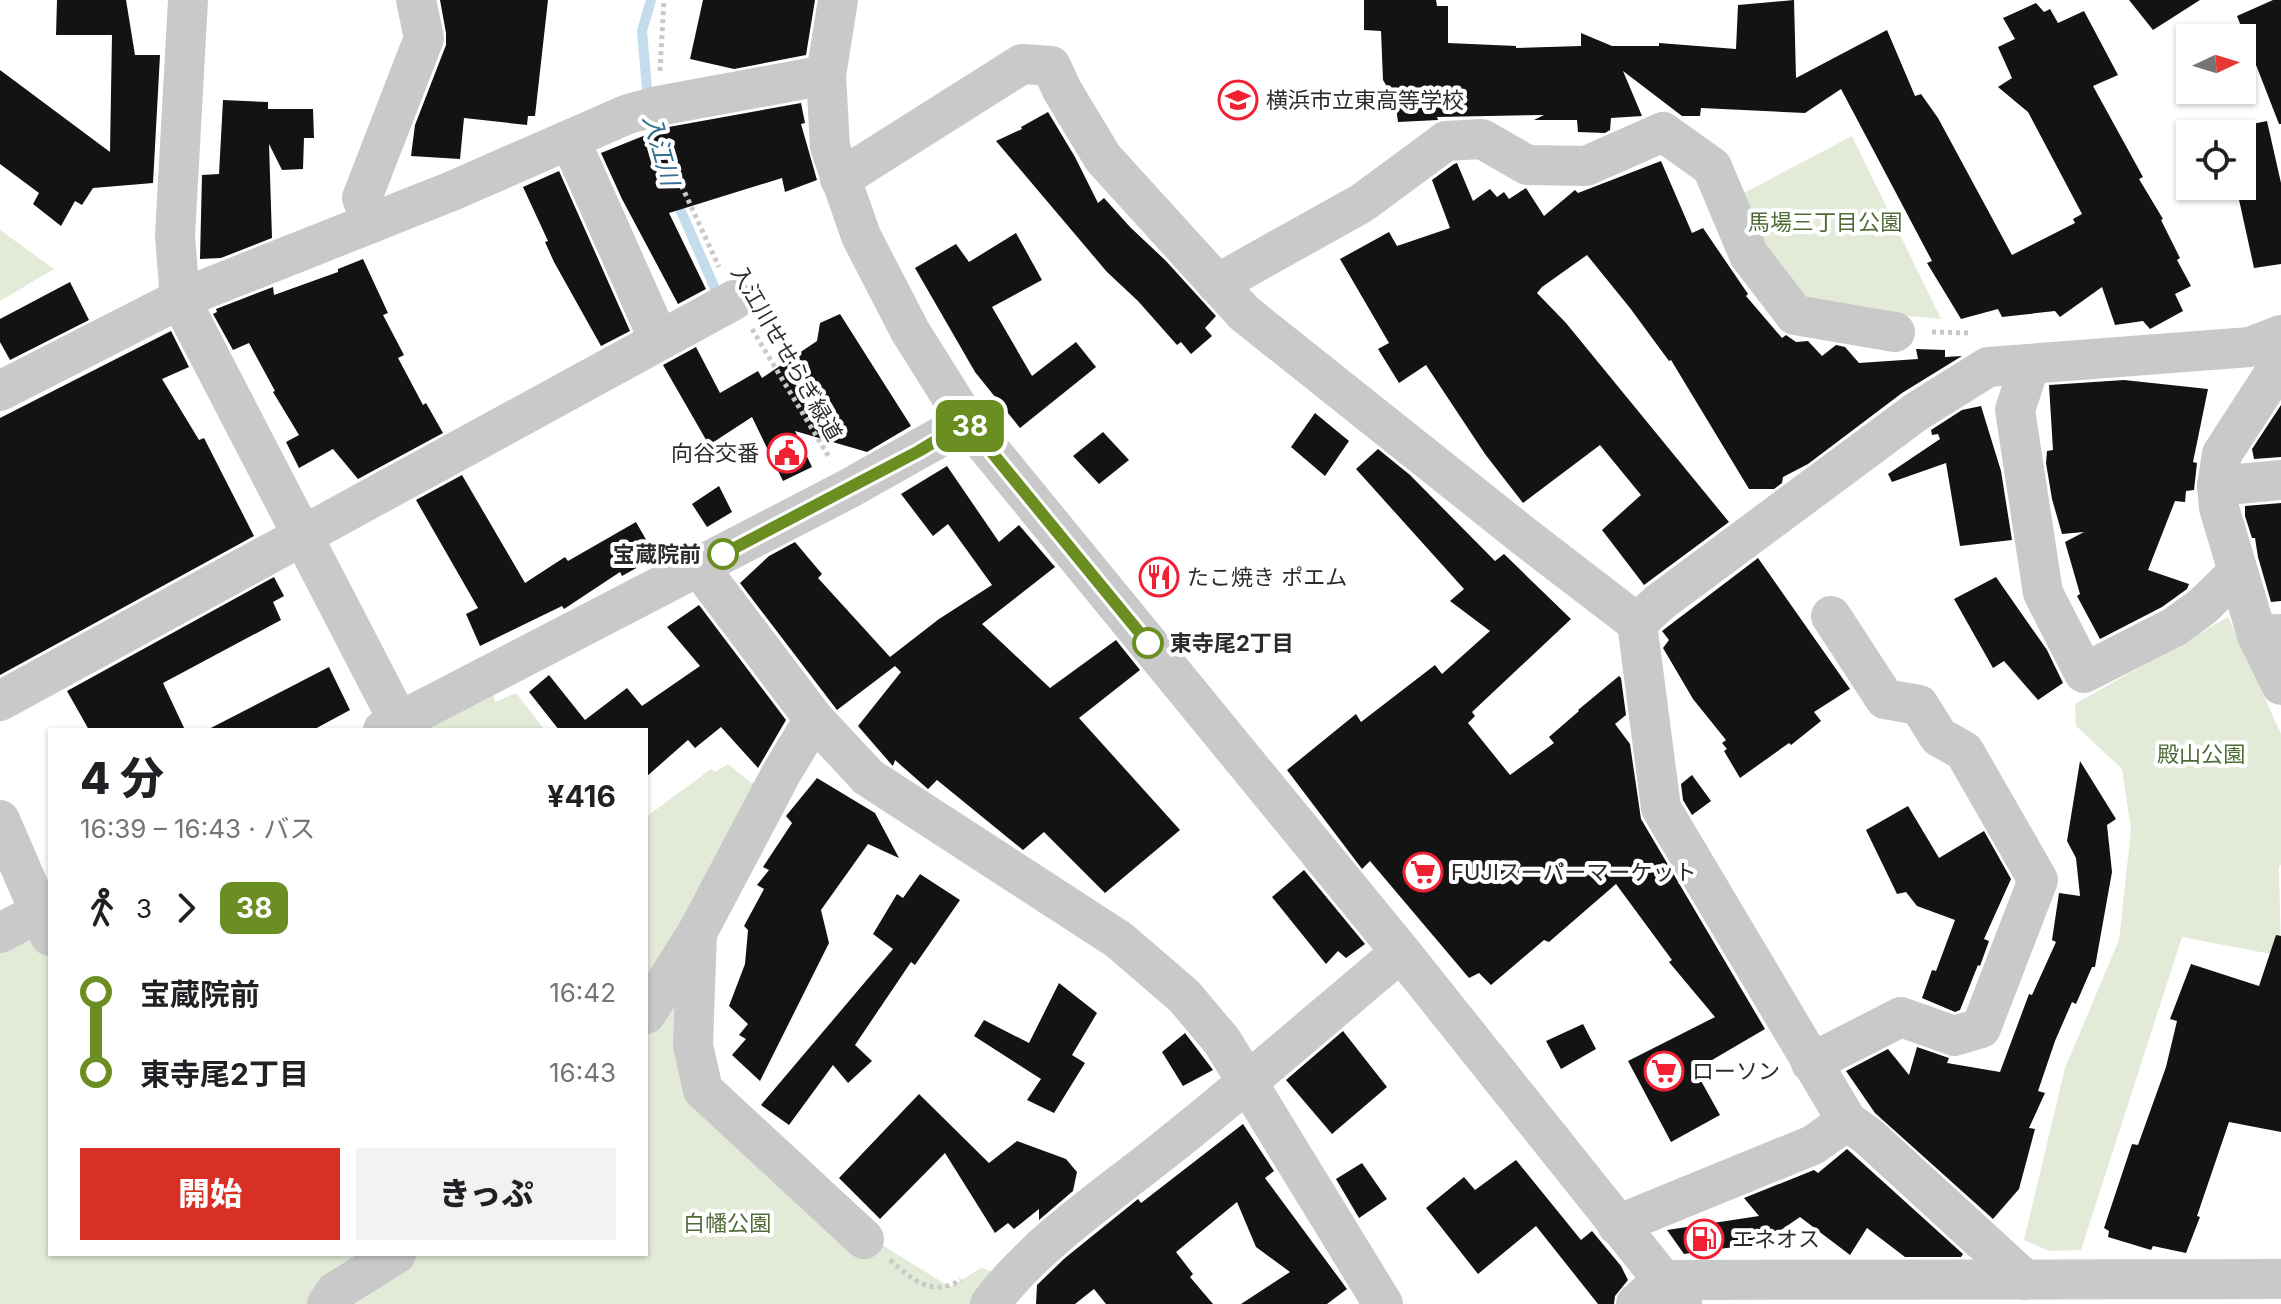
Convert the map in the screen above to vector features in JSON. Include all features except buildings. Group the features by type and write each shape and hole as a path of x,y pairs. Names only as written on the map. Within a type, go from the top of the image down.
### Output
{"street":[{"path":"188,0 175,236 180,299 302,535 391,726 848,489 967,422"},
{"path":"372,223 362,198 424,38 416,0"},
{"path":"838,0 826,75 830,147 861,236 910,331 967,422 1401,952 1617,1225 1660,1296 2025,1280 2192,1291 2281,1279"},
{"path":"840,179 1022,64 1051,66 1103,158 1244,313 1637,623 1661,808 1811,1063 1847,1121 1868,1136 2025,1280"},
{"path":"0,391 180,299 372,223 628,114 826,75"},
{"path":"1217,284 1362,203 1446,141 1482,139 1527,165 1586,166 1663,132 1712,167 1749,255 1795,315 1895,332"},
{"path":"570,140 659,340"},
{"path":"0,701 734,300"},
{"path":"1637,623 1660,602 1916,412 1988,367 2250,347 2281,335"},
{"path":"2281,363 2222,454 2217,486 2219,508 2238,572 2269,634 2281,685"},
{"path":"2030,364 2015,410 2043,593 2084,673 2174,627 2202,607 2238,572"},
{"path":"2217,486 2281,480"},
{"path":"699,567 814,719 868,777 1119,940 1184,996 1222,1041 1383,1304"},
{"path":"1811,1063 1901,1017 1954,1036 1981,1028 2038,880 1964,751 1939,737 1919,705 1885,699 1851,628"},
{"path":"648,1011 697,933 782,772 814,719"},
{"path":"0,820 46,919 0,933"},
{"path":"697,933 693,1045 703,1090 864,1239"},
{"path":"1009,1295 1103,1195 1162,1153 1401,952"},
{"path":"1617,1225 1813,1145 1847,1121"},
{"path":"327,1304 335,1292 393,1256"}],"path":[{"name":"入江川せせらぎ緑道","path":"664,0 658,106 672,165 734,300 848,489"},
{"path":"864,1239 920,1286 950,1287 981,1268 1009,1295"}],"green space":[{"name":"馬場三丁目公園","path":"1852,136 1941,319 1895,315 1870,307 1809,300 1781,271 1740,195"},
{"path":"0,230 54,269 0,301"},
{"name":"殿山公園","path":"2228,617 2281,734 2281,956 2182,937 2081,1250 2049,1251 2024,1240 2065,1068 2119,940 2131,830 2122,769 2076,726 2075,704"},
{"path":"490,674 495,702 516,693 543,728 387,728"},
{"name":"白幡公園","path":"728,764 751,783 782,772 697,933 710,1068 726,1095 879,1243 950,1287 981,1268 1010,1278 990,1304 0,1304 0,933 48,936 48,1256 648,1256 648,816 711,769 715,772"}],"waterway":[{"name":"入江川","path":"648,100 642,31 651,0"},
{"name":"入江川","path":"676,200 717,293"}],"bus line":[{"name":"38","path":"723,554 919,451 967,422 1148,643"}],"place":[{"name":"横浜市立東高等学校","path":"1238,100"},
{"name":"向谷交番","path":"787,453"},
{"name":"宝蔵院前","path":"723,554"},
{"name":"たこ焼き ポエム","path":"1159,577"},
{"name":"東寺尾2丁目","path":"1148,643"},
{"name":"FUJIスーパーマーケット","path":"1423,872"},
{"name":"ローソン","path":"1664,1071"},
{"name":"エネオス","path":"1704,1239"}]}
